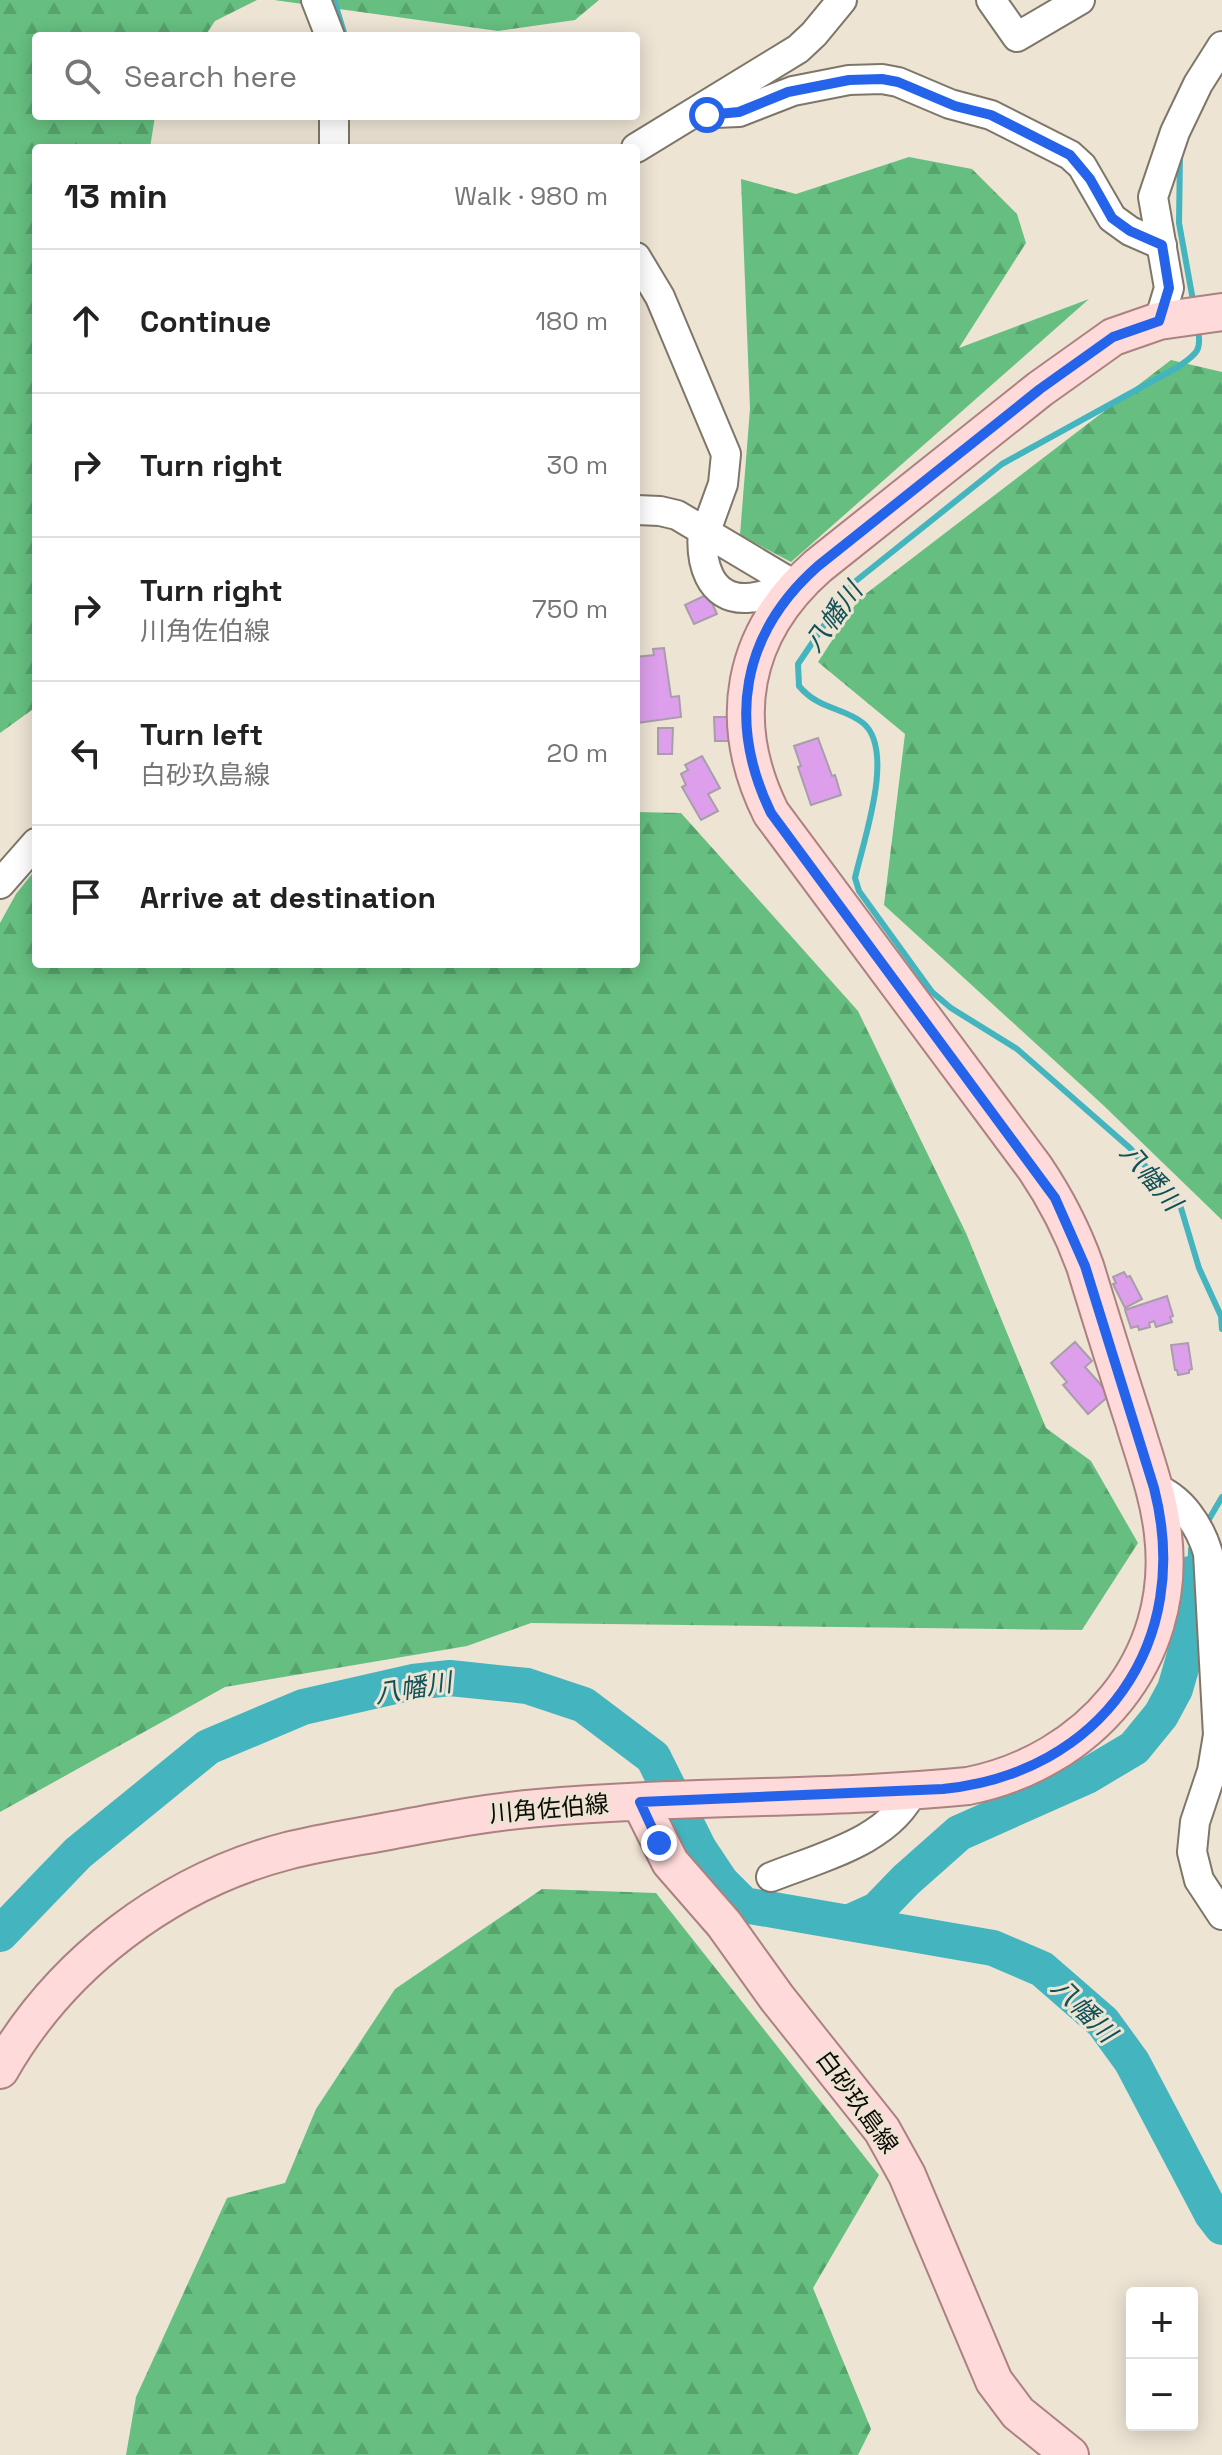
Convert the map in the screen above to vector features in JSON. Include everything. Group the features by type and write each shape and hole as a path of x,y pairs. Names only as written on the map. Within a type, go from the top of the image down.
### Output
{"main road":[{"name":"川角佐伯線","path":"0,2070 26,2029 49,2001 99,1950 156,1908 218,1875 286,1852 448,1820 538,1808 968,1786 1016,1774 1060,1751 1080,1736 1130,1680 1151,1635 1163,1587 1164,1537 1154,1488 1085,1266 1055,1198 784,832 761,793 748,749 745,726 748,681 767,627 796,586 1040,389 1113,337 1192,316"},
{"name":"白砂玖島線","path":"642,1802 670,1862 724,1924 882,2130 907,2175 994,2381 1018,2413 1070,2455"}],"street":[{"path":"316,0 328,32"},
{"path":"640,146 798,49 842,0"},
{"path":"991,0 1017,37 1080,0"},
{"path":"1192,316 1169,288 1153,197 1175,132 1198,84 1222,46"},
{"path":"692,114 739,112 788,92 849,80 898,82 955,106 991,115 1070,155 1090,179 1112,218 1130,231 1162,245"},
{"path":"334,120 334,144"},
{"path":"640,264 660,297 726,454 723,484 705,530 702,556 705,571 714,585 727,594 743,598 796,586"},
{"path":"640,510 677,515 796,586"},
{"path":"0,884 32,848"},
{"path":"1154,1488 1178,1501 1208,1553 1218,1735 1212,1771 1195,1822 1192,1852 1199,1880 1222,1915"},
{"path":"771,1877 880,1831 900,1813 913,1790"}],"green space":[{"path":"0,0 257,0 215,21 208,32 32,32 32,120 154,120 151,144 32,144 32,710 0,733"},
{"path":"274,0 599,0 575,20 498,31"},
{"path":"909,157 972,169 1017,214 1026,243 959,348 1089,299 791,562 740,535 750,409 741,179 796,194"},
{"path":"1171,360 1222,372 1222,1220 1102,1104 884,905 905,734 818,662 859,599"},
{"path":"640,812 681,813 858,1011 966,1233 1046,1428 1091,1461 1138,1543 1082,1630 531,1623 467,1646 225,1687 0,1812 0,923 16,894 32,874 32,968 640,968"},
{"path":"542,1889 656,1893 879,2175 813,2288 871,2429 858,2455 126,2455 136,2397 227,2198 285,2183 316,2109 395,1989"}],"building":[{"path":"708,594 717,614 694,624 685,605"},
{"path":"664,648 671,697 679,696 681,717 640,723 640,657 654,655 653,649"},
{"path":"714,717 728,717 729,741 715,741"},
{"path":"658,728 673,728 672,754 658,754"},
{"path":"818,738 841,795 811,805 794,746"},
{"path":"702,756 720,788 708,794 718,811 701,820 682,787 686,785 681,774 688,770 685,765"},
{"path":"1124,1272 1127,1277 1130,1276 1142,1299 1125,1308 1113,1284 1116,1283 1113,1277"},
{"path":"1167,1296 1172,1322 1156,1327 1154,1321 1149,1323 1150,1327 1139,1330 1138,1326 1131,1328 1125,1310"},
{"path":"1075,1342 1092,1361 1085,1367 1110,1395 1088,1414 1063,1385 1067,1382 1051,1363"},
{"path":"1188,1343 1192,1369 1189,1373 1178,1375 1171,1345"}],"waterway":[{"path":"334,0 344,32"},
{"name":"八幡川","path":"1180,154 1179,223 1194,306"},
{"name":"八幡川","path":"1198,329 1198,348 1184,363 1002,464 852,584 798,664 799,686 815,700 863,723 872,736 877,754 870,820 855,878 859,891 932,992 951,1008 1017,1049 1130,1148 1181,1208 1199,1268 1221,1316 1222,1329"},
{"name":"八幡川","path":"1205,1526 1222,1497"},
{"name":"八幡川","path":"1195,1542 1191,1549 1190,1574 1203,1575"},
{"name":"八幡川","path":"848,1923 877,1910 959,1833 1087,1776 1134,1748 1161,1715 1175,1689 1191,1634 1190,1574"},
{"name":"八幡川","path":"0,1934 78,1853 208,1747 303,1707 413,1682 450,1678 527,1686 584,1705 653,1757 699,1849 721,1882 744,1905 993,1948 1042,1969 1103,2022 1132,2062 1212,2214 1222,2227"}],"route":[{"path":"659,1843 640,1802 943,1789 992,1781 1039,1763 1060,1751 1099,1719 1130,1680 1151,1635 1163,1587 1165,1562 1164,1537 1154,1488 1072,1231 1035,1168 771,813 753,771 745,726 748,681 754,658 762,637 786,598 818,566 1040,389 1113,337 1159,321 1169,288 1162,245 1130,231 1112,218 1082,166 1070,155 991,115 955,106 898,82 866,78 849,80 788,92 739,112 707,115"}]}
